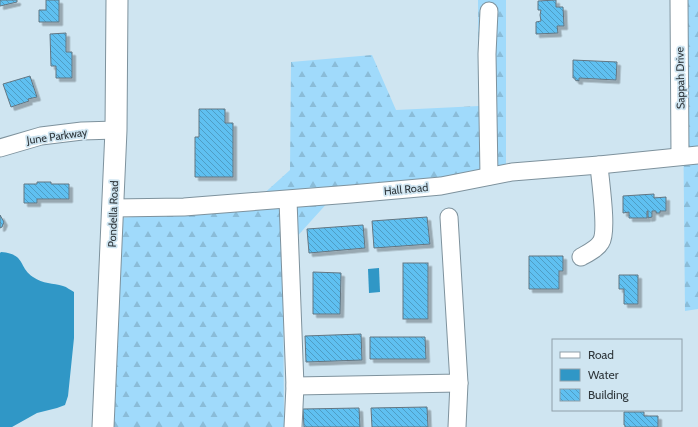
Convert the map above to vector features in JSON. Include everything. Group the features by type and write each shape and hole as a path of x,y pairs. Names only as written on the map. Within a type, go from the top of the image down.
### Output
{"main road":[{"name":"Pondella Road","path":"104,427 116,130 117,0"}],"street":[{"name":"Sappah Drive","path":"679,0 680,156"},
{"path":"489,11 487,54 489,176"},
{"name":"June Parkway","path":"0,148 41,136 82,131 116,130"},
{"name":"Hall Road","path":"113,208 184,206 288,200 441,186 489,176 531,170 698,155"},
{"path":"581,257 596,248 602,242 603,223 599,165"},
{"path":"288,200 296,386 293,427"},
{"path":"449,217 458,383 457,427"},
{"path":"296,386 458,383"}],"green space":[{"path":"478,0 506,0 506,179 330,200 283,252 284,427 111,427 120,218 248,208 290,170 291,62 372,55 396,110 479,106"},
{"path":"682,0 698,0 698,309 685,311"}],"water":[{"path":"1,252 9,253 18,258 28,273 33,277 44,282 64,286 74,292 74,338 68,396 65,405 37,413 12,427 0,427"},
{"path":"379,268 380,292 369,293 368,269"}],"building":[{"path":"0,0 17,0 17,2 0,6"},
{"path":"46,0 59,0 59,22 39,22 39,10 46,10"},
{"path":"556,0 556,7 563,7 564,26 557,26 558,33 536,34 536,22 541,21 541,10 538,10 538,1"},
{"path":"66,33 66,52 72,52 72,78 56,78 56,66 51,66 50,34"},
{"path":"573,60 617,62 616,80 579,78 579,81 575,80 575,78 573,78"},
{"path":"30,76 37,97 28,99 29,101 11,107 3,84"},
{"path":"199,109 225,109 225,123 233,123 233,177 195,177 195,137 199,137"},
{"path":"37,182 69,184 69,199 37,199 37,203 24,203 24,184 37,184"},
{"path":"654,194 654,198 666,197 666,211 656,213 656,211 652,211 652,217 648,218 648,211 647,218 629,218 629,212 623,213 623,196"},
{"path":"0,215 4,222 0,228"},
{"path":"427,217 430,244 374,248 372,221"},
{"path":"363,225 365,248 309,253 307,229"},
{"path":"529,256 563,256 563,271 559,271 559,289 529,289"},
{"path":"403,263 428,263 428,319 403,319"},
{"path":"313,272 341,273 340,314 313,314"},
{"path":"619,275 638,275 638,304 624,304 624,289 619,289"},
{"path":"361,334 362,360 306,362 305,336"},
{"path":"370,337 425,337 426,359 370,359"},
{"path":"427,407 428,427 372,427 371,408"},
{"path":"359,408 360,427 304,427 303,409"},
{"path":"624,412 644,412 644,416 658,416 658,427 625,427"}]}
